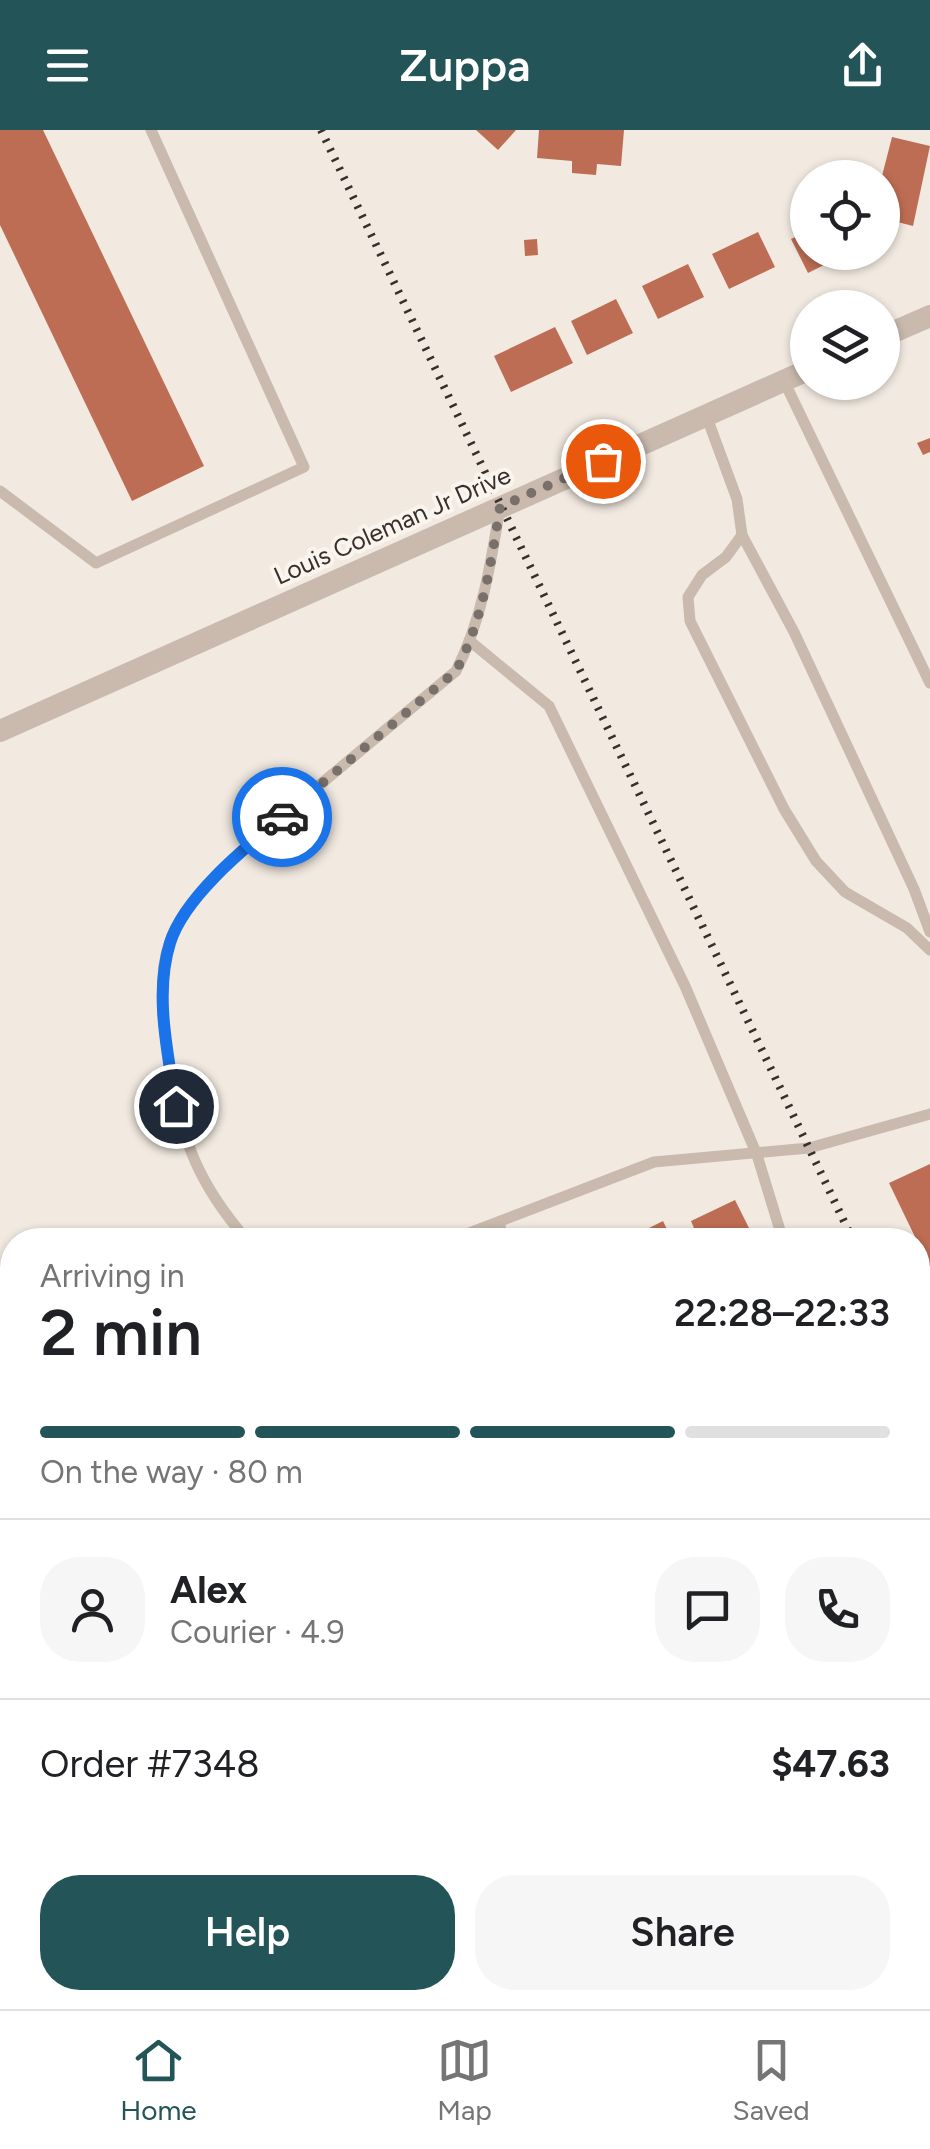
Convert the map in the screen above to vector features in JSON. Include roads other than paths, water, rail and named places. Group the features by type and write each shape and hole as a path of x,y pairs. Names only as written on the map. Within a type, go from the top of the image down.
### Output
{"street":[{"path":"900,329 930,316"},
{"name":"Louis Coleman Jr Drive","path":"0,731 790,378"}],"lane":[{"path":"0,491 96,563 304,467 150,130"},
{"path":"784,381 930,683"},
{"path":"706,415 737,498 742,535 794,632 914,889 930,932"},
{"path":"236,1228 196,1170 176,1106 166,1049 163,984 170,941 201,891 270,827 456,671 471,642 490,570 500,507"},
{"path":"742,535 726,558 702,575 688,596 690,621 784,810 816,861 845,892 907,928 930,950"},
{"path":"471,642 549,706 685,986 757,1155 780,1228"},
{"path":"483,1228 654,1162 808,1148 930,1114"},
{"path":"499,1222 501,1228"}],"railway":[{"path":"321,130 847,1228"}]}
